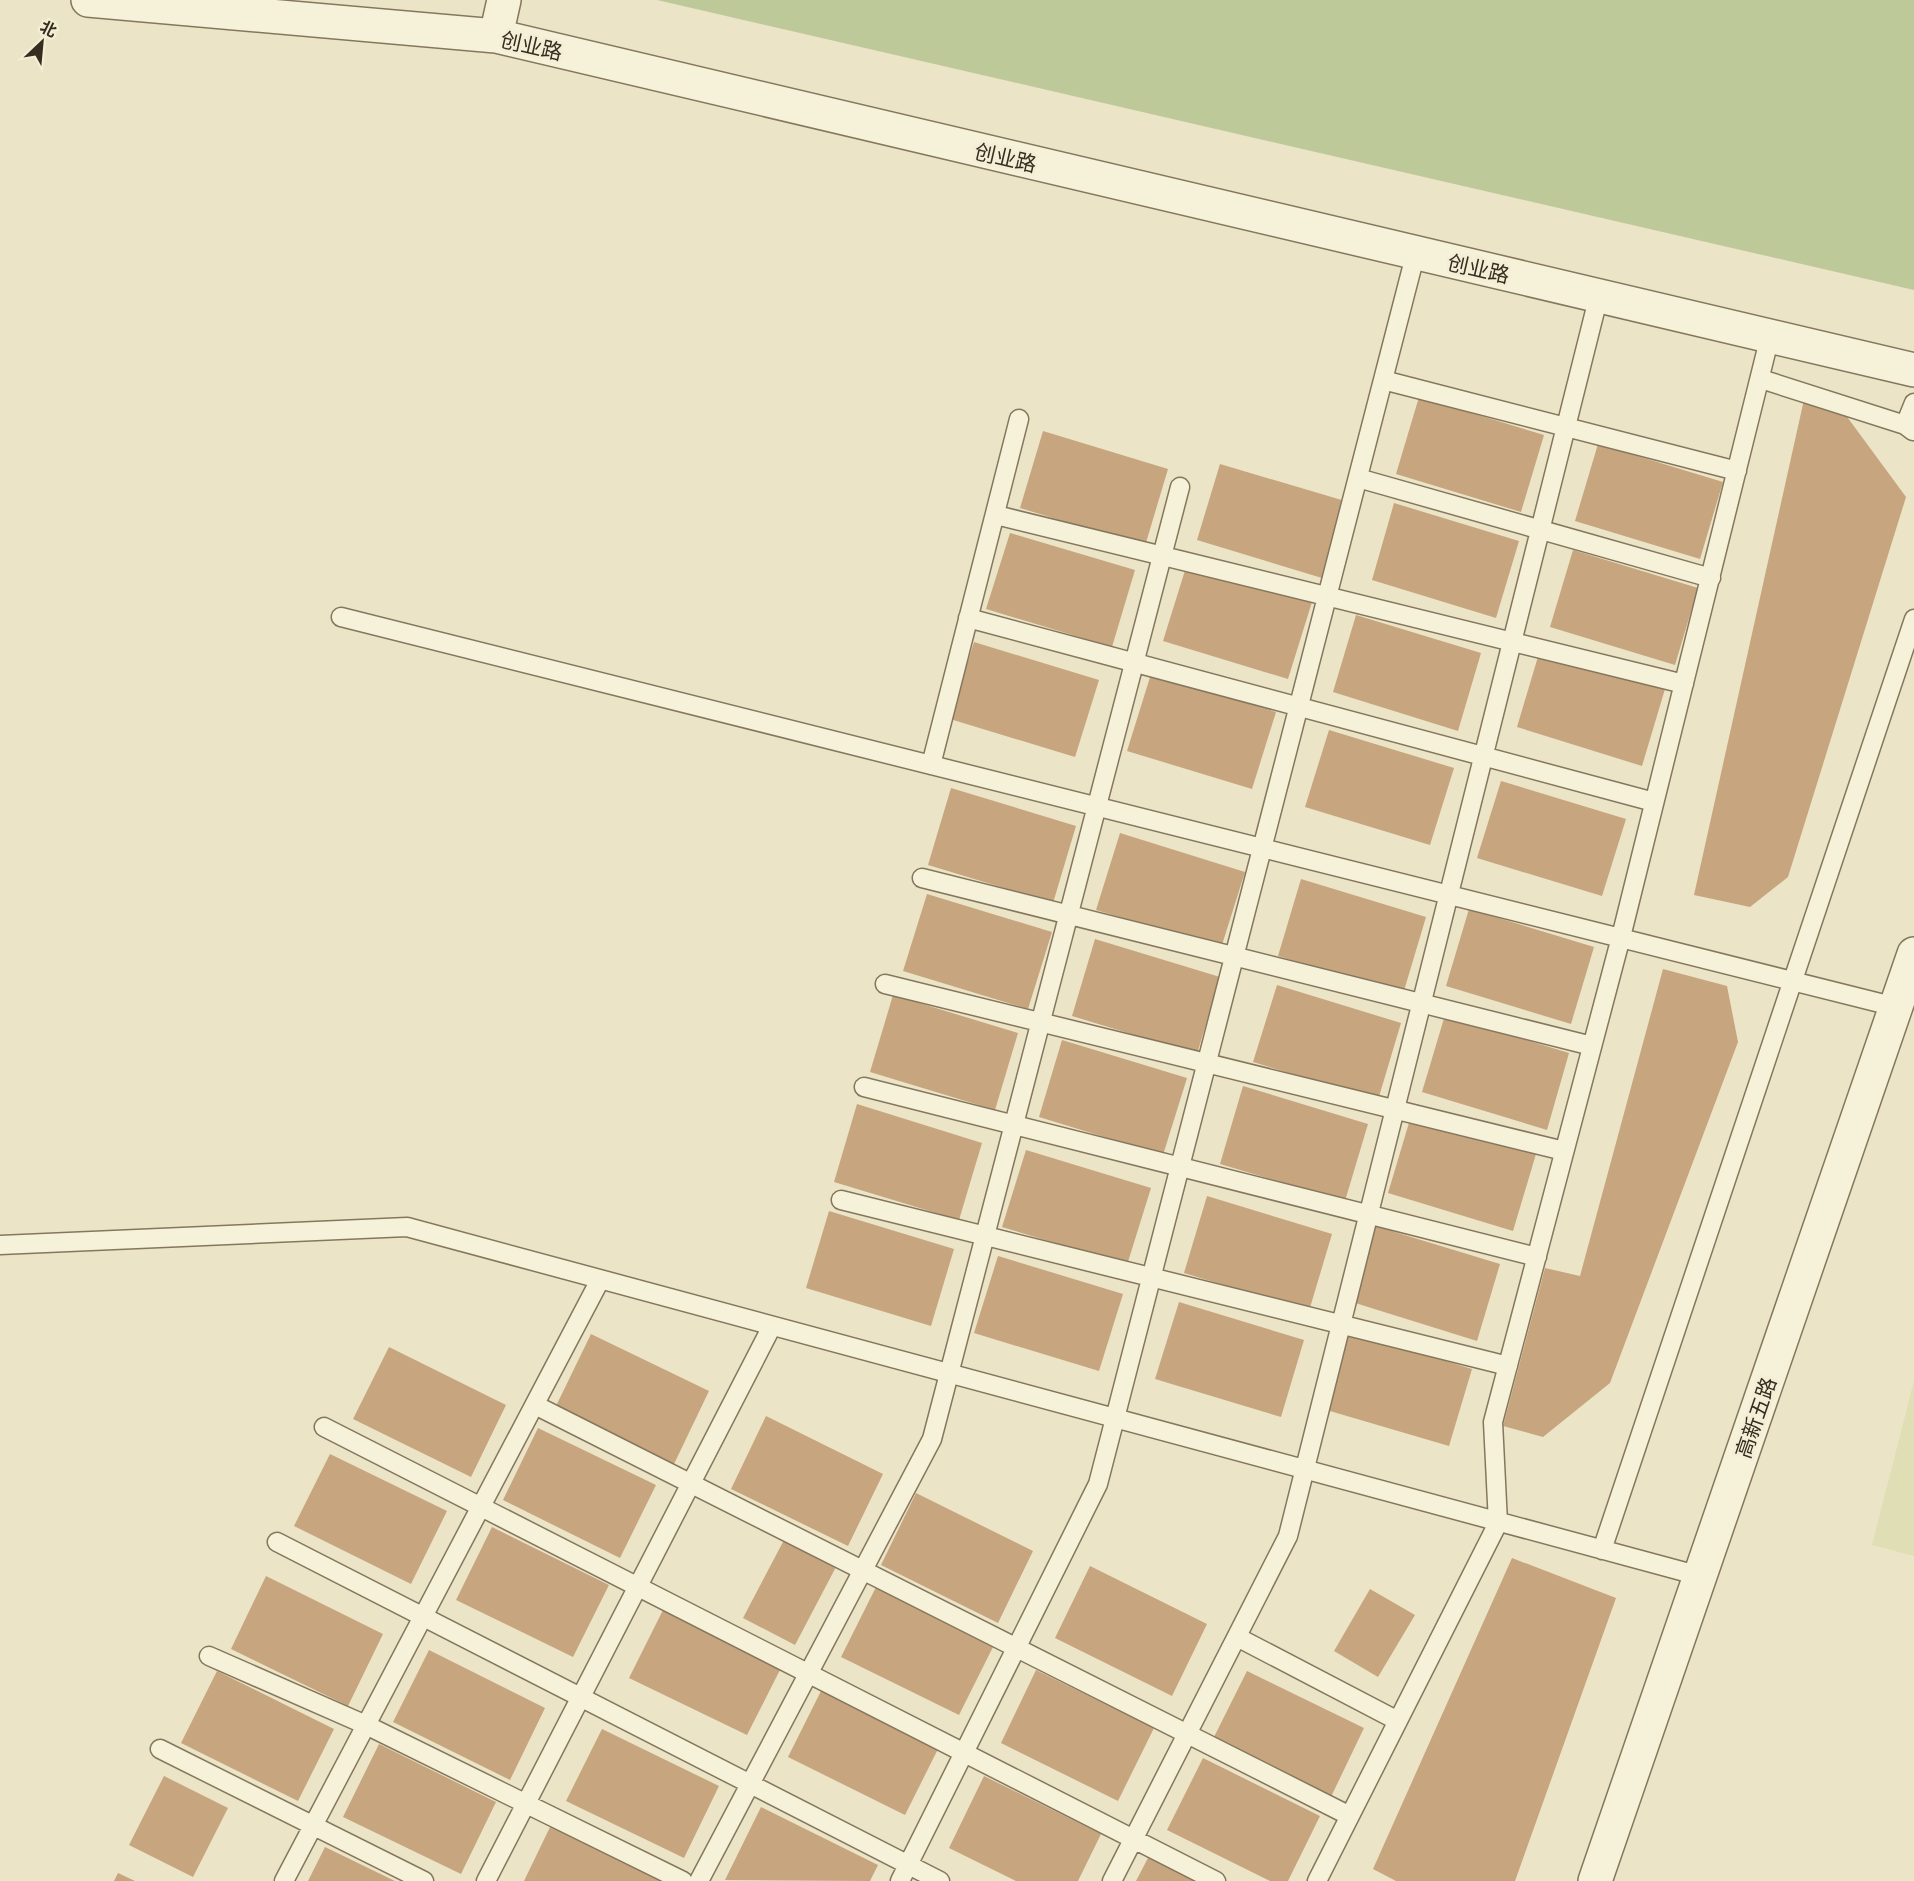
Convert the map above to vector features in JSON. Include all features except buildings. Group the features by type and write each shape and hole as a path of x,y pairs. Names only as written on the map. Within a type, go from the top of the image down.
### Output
{"street":[{"name":"创业路","path":"88,0 496,36 1914,370"},
{"path":"496,36 504,0"},
{"name":"高新五路","path":"1595,1881 1914,954"}],"lane":[{"path":"904,1873 1098,1484 1416,252"},
{"path":"1112,1881 1288,1536 1599,296"},
{"path":"1317,1881 1498,1523 1493,1422 1621,937 1770,336"},
{"path":"1761,379 1909,428 1914,403"},
{"path":"1383,380 1737,471"},
{"path":"931,765 1019,419"},
{"path":"1358,478 1711,578"},
{"path":"699,1881 932,1439 1180,487"},
{"path":"996,515 1684,684"},
{"path":"341,617 1896,1006"},
{"path":"968,618 1654,802"},
{"path":"1602,1550 1914,619"},
{"path":"922,878 1592,1046"},
{"path":"885,984 1564,1151"},
{"path":"864,1087 1537,1257"},
{"path":"841,1200 1508,1366"},
{"path":"0,1245 407,1227 1700,1576"},
{"path":"284,1881 600,1280"},
{"path":"486,1881 772,1326"},
{"path":"535,1405 1350,1816"},
{"path":"324,1427 1216,1881"},
{"path":"277,1542 750,1784 904,1873 940,1881"},
{"path":"1237,1637 1398,1721"},
{"path":"210,1656 366,1725 683,1881"},
{"path":"160,1749 423,1881"}],"shaded area":[{"path":"1914,1381 1914,1556 1872,1545"}],"green space":[{"path":"657,0 1914,0 1914,290"}]}
